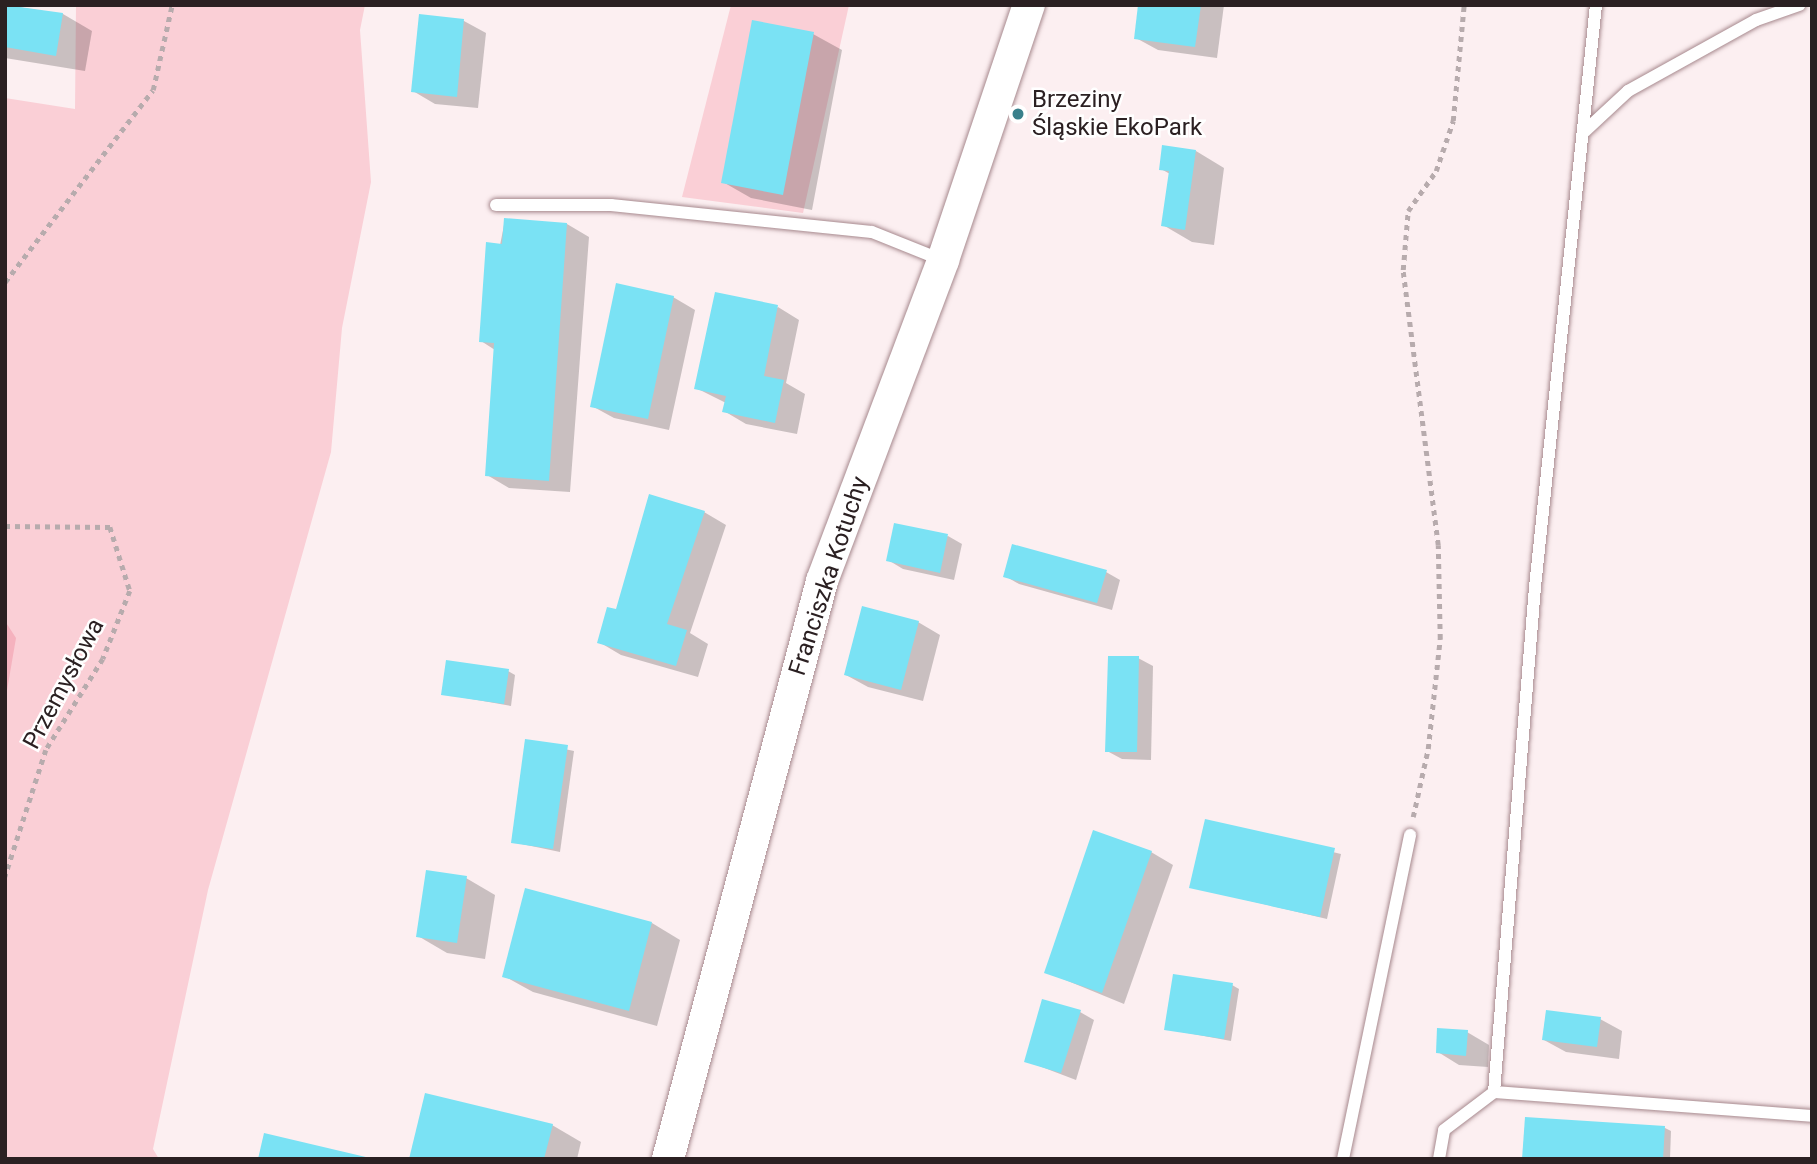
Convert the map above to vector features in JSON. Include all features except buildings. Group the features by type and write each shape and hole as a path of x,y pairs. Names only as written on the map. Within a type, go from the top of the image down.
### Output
{"street":[{"name":"Franciszka Kotuchy","path":"668,1159 822,581 943,260 1029,5"}],"lane":[{"path":"1494,1092 1535,587 1585,131 1596,5"},
{"path":"1585,131 1628,92 1756,20 1799,5"},
{"path":"496,205 611,205 872,232 943,260"},
{"path":"1343,1159 1410,835"},
{"path":"1439,1159 1444,1130 1494,1092 1812,1116"}],"path":[{"path":"5,282 153,90 172,5"},
{"path":"1410,835 1428,749 1440,639 1438,545 1403,270 1408,211 1436,171 1453,121 1464,5"},
{"name":"Przemysłowa","path":"5,526 110,527 130,590 103,659 46,750 5,877"}],"shaded area":[{"path":"76,5 365,5 360,30 371,182 342,328 331,452 208,890 153,1149 159,1159 5,1159 5,98 75,109"},
{"path":"731,5 849,5 803,213 682,197"},
{"path":"5,621 16,638 5,702"}],"place":[{"name":"Brzeziny Śląskie EkoPark","path":"1018,114"}]}
